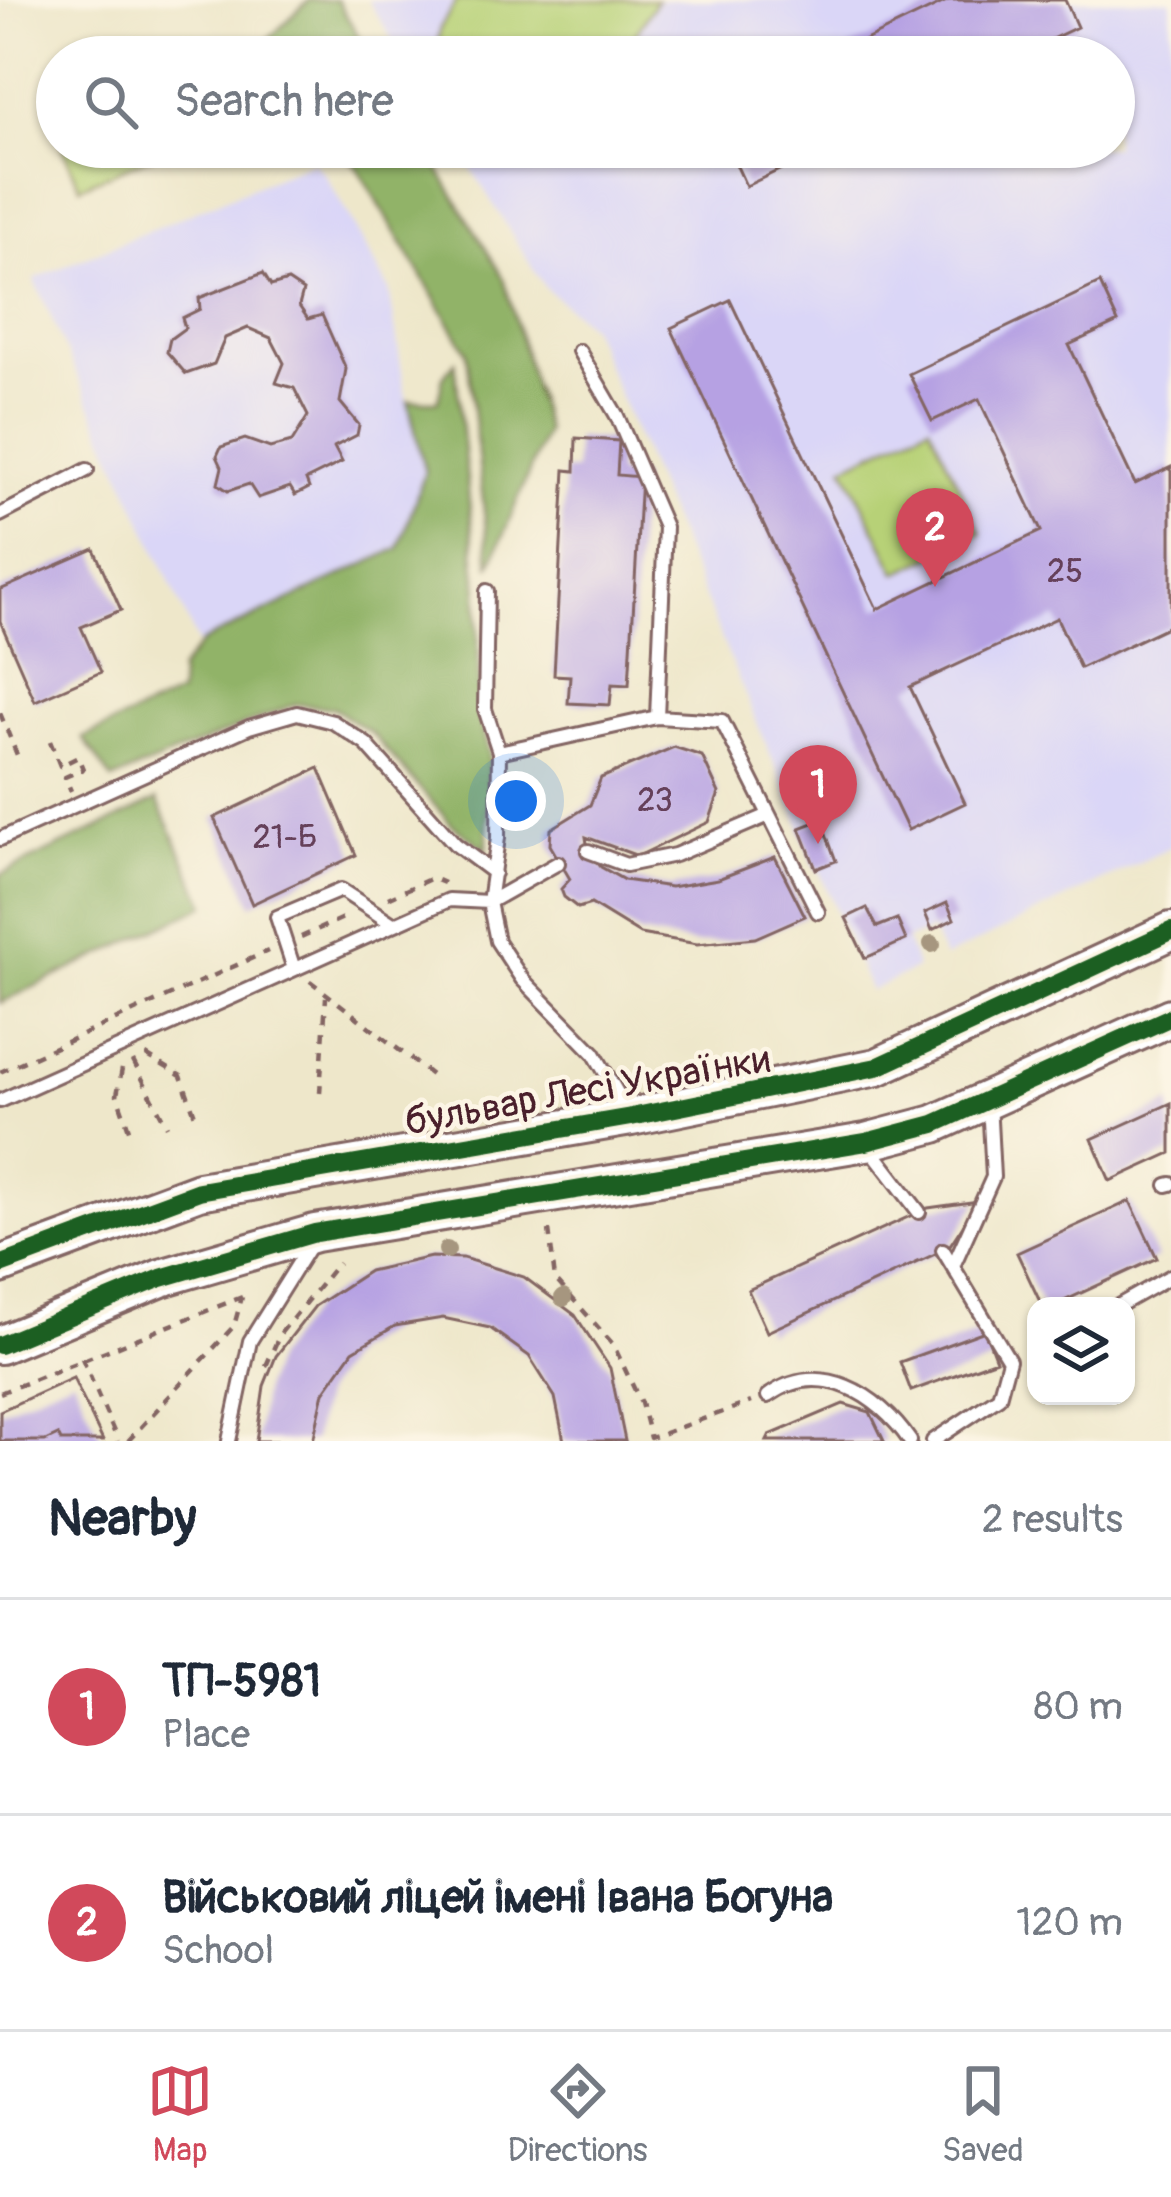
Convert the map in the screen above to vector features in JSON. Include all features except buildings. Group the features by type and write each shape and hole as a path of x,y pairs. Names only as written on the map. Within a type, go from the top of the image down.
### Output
{"main road":[{"name":"бульвар Лесі Українки","path":"0,1265 199,1191 631,1117 877,1067 1171,932"},
{"path":"0,1346 161,1278 315,1233 866,1142 934,1124 1171,1016"}],"lane":[{"path":"579,352 616,416 665,527 657,717"},
{"path":"0,515 87,470"},
{"path":"487,591 485,710 499,752 489,902 497,941 522,979 594,1053 631,1117"},
{"path":"0,839 249,727 297,713 333,722 366,744 455,844 494,873"},
{"path":"499,752 657,717 722,722 818,912"},
{"path":"589,851 626,866 675,855 769,815"},
{"path":"0,1101 449,900 489,902 558,863"},
{"path":"294,969 277,917 341,890 394,924"},
{"path":"953,1266 993,1177 988,1101"},
{"path":"866,1142 919,1212"},
{"path":"229,1441 250,1341 296,1274 315,1233"},
{"path":"933,1441 999,1397 1009,1360 943,1250"},
{"path":"1134,1297 1171,1276"},
{"path":"768,1396 784,1384 836,1381 883,1406 910,1441"}],"path":[{"path":"0,713 17,755"},
{"path":"50,741 60,766 78,757 83,769 64,777 78,805"},
{"path":"0,1072 431,878 489,902"},
{"path":"294,969 434,1076"},
{"path":"320,1093 326,994"},
{"path":"128,1052 150,1056 182,1076 196,1118"},
{"path":"128,1052 167,1126"},
{"path":"128,1052 117,1095 132,1138"},
{"path":"549,1230 554,1279 613,1344 641,1403 650,1438 768,1396"},
{"path":"260,1379 280,1334 338,1263"},
{"path":"0,1393 242,1297 234,1326 128,1441"},
{"path":"82,1358 118,1441"}],"shaded area":[{"path":"368,0 1171,0 1171,847 944,958 932,930 906,940 917,968 870,991 590,326 545,288 471,168 1135,168 1135,36 390,36"},
{"path":"299,168 319,168 389,289 405,392 425,472 399,548 198,644 34,279"}],"green space":[{"path":"309,0 337,0 358,36 271,36"},
{"path":"457,0 657,0 634,36 439,36"},
{"path":"71,168 124,168 80,187"},
{"path":"358,168 438,168 504,279 546,431 490,567 467,352"},
{"path":"455,362 478,589 479,716 489,754 487,850 452,825 371,733 333,708 295,704 112,780 83,738 179,694 180,670 202,642 399,548 425,472 408,401 438,401 443,377"},
{"path":"930,425 981,533 897,573 844,466"},
{"path":"157,800 206,905 0,1003 0,875"}],"cycle path":[{"path":"0,1265 199,1191 631,1117 877,1067 1171,931"},
{"path":"0,1345 161,1278 315,1233 866,1142 934,1124 1171,1017"}],"place":[{"name":"Військовий ліцей імені Івана Богуна","path":"935,587"},
{"name":"ТП-5981","path":"818,844"}]}
